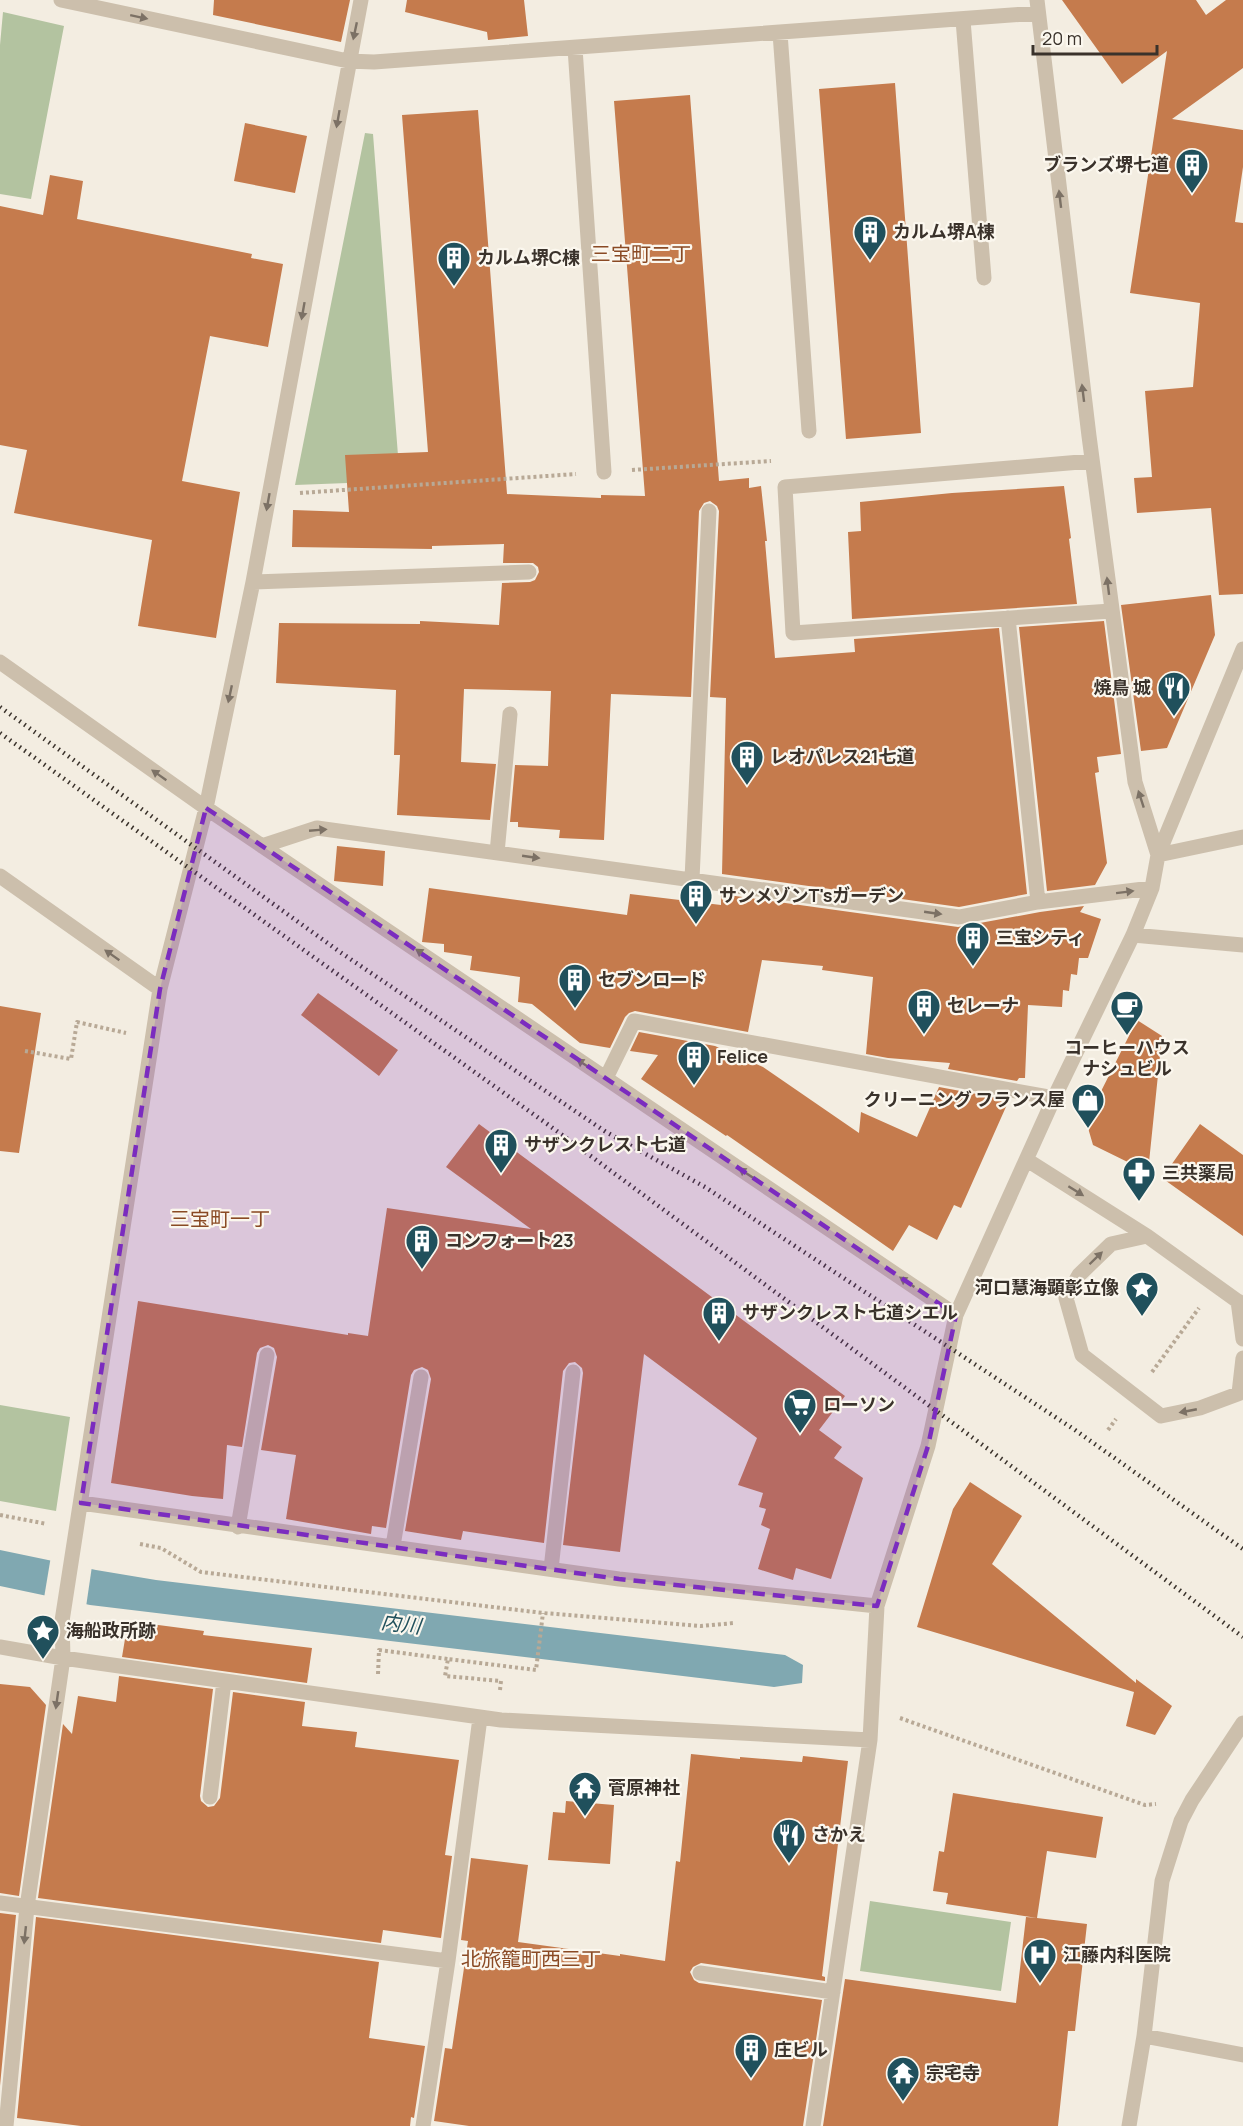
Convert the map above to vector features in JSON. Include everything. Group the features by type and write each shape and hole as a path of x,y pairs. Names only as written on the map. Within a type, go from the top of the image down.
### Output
{"street":[{"path":"61,0 348,61 374,62 963,20 1038,7 1092,461 1135,782 1158,855"},
{"path":"6,2126 27,1907 63,1658 62,1621 160,989 206,808 254,582 361,0"},
{"path":"963,20 984,278"},
{"path":"780,33 809,431"},
{"path":"575,48 604,472"},
{"path":"1092,461 785,487 793,633 1112,611"},
{"path":"692,879 708,511"},
{"path":"254,582 529,572"},
{"path":"1008,618 1038,902"},
{"path":"813,2126 870,1740 877,1606 928,1446 956,1315 1053,1098 1133,935 1152,888 1158,855 1243,649"},
{"path":"0,662 206,808 956,1315"},
{"path":"497,853 510,714"},
{"path":"262,846 317,828 959,917 1038,902 1152,888"},
{"path":"1158,855 1243,837"},
{"path":"0,876 160,989"},
{"path":"1133,935 1243,945"},
{"path":"606,1078 634,1020 1053,1098"},
{"path":"1027,1160 1147,1236 1241,1303 1243,1339"},
{"path":"1147,1236 1111,1244 1079,1275 1066,1298 1082,1355 1161,1416 1200,1408 1241,1393 1243,1358"},
{"path":"238,1527 267,1355"},
{"path":"551,1569 573,1372"},
{"path":"393,1546 421,1377"},
{"path":"81,1503 238,1527 393,1546 620,1579 877,1606"},
{"path":"0,1647 480,1718 870,1740"},
{"path":"210,1797 224,1681"},
{"path":"423,2126 448,1961 480,1718"},
{"path":"1129,2126 1144,2036 1162,1881 1181,1821 1192,1800 1243,1723"},
{"path":"0,1903 448,1961"},
{"path":"700,1973 833,1992"},
{"path":"1144,2036 1243,2055"}],"path":[{"path":"269,496 780,460"},
{"path":"25,1051 71,1059 77,1022 153,1038"},
{"path":"1108,1430 1216,1285"},
{"path":"0,1515 76,1538"},
{"path":"130,1542 161,1548 201,1572 543,1613 701,1626 742,1622"},
{"path":"377,1677 380,1650 536,1670 543,1613"},
{"path":"448,1659 445,1676 501,1681"},
{"path":"871,1710 911,1721 1145,1805 1192,1800"}],"highlighted area":[{"path":"206,808 956,1315 928,1446 877,1606 619,1579 81,1503 160,989"}],"green space":[{"path":"3,12 64,26 31,199 0,194 0,45"},
{"path":"365,133 373,134 400,481 295,485"},
{"path":"0,1405 70,1417 56,1511 0,1501"},
{"path":"870,1901 1011,1922 1001,1991 860,1971"}],"water":[{"name":"内川","path":"0,1550 156,1580 785,1655 803,1665 802,1683 774,1687 90,1605 0,1586"}],"pier":[{"path":"51,1556 92,1566 86,1607 44,1598"}],"building":[{"path":"214,0 350,0 341,42 213,15"},
{"path":"407,0 524,0 528,36 488,40 487,32 405,12"},
{"path":"1062,0 1196,0 1206,15 1226,0 1243,0 1243,68 1172,119 1243,130 1243,167 1235,222 1243,223 1243,594 1219,595 1211,508 1137,513 1134,478 1152,477 1145,391 1193,387 1200,303 1130,293 1167,51 1122,84"},
{"name":"カルム堺A棟","path":"895,83 921,433 846,439 819,89"},
{"path":"690,95 719,481 749,478 749,488 761,486 775,658 855,652 854,639 999,628 1027,894 959,907 722,874 726,698 710,697 719,511 717,506 710,501 704,503 699,511 691,697 611,694 604,840 559,838 560,830 518,827 518,822 510,822 515,765 548,766 551,691 464,689 461,762 496,764 490,820 397,815 400,755 394,755 396,690 276,683 279,623 420,624 420,621 499,625 502,583 530,582 535,580 539,572 538,567 533,563 503,563 504,544 432,546 432,549 292,547 293,510 349,512 345,455 428,452 402,115 478,110 507,494 601,498 601,495 645,496 614,101"},
{"path":"245,123 307,136 295,193 234,181"},
{"path":"50,175 83,181 77,219 252,254 251,258 283,264 268,347 210,336 182,481 240,492 216,638 138,626 152,540 14,513 27,450 0,445 0,206 43,215"},
{"path":"1064,486 1077,604 852,619 848,532 861,531 860,502"},
{"path":"1211,595 1215,635 1167,748 1141,751 1121,605"},
{"path":"1104,621 1121,754 1097,757 1099,772 1095,773 1107,863 1095,885 1047,891 1019,627"},
{"path":"337,846 385,851 383,886 334,881"},
{"path":"429,888 627,915 630,894 721,905 721,894 958,927 1084,906 1080,912 1101,919 1088,958 1079,958 1077,975 1071,974 1069,991 1063,990 1062,1007 1028,1005 1025,1078 1019,1078 1017,1081 948,1069 950,1063 866,1054 873,977 822,970 823,966 762,960 748,1032 635,1011 625,1017 610,1048 580,1043 532,1004 518,1002 520,977 470,970 472,956 444,952 444,944 422,942"},
{"path":"318,993 398,1050 379,1076 301,1015"},
{"path":"0,1006 41,1013 19,1153 0,1151"},
{"path":"1137,1020 1162,1036 1148,1172 1093,1145 1086,1121"},
{"path":"639,1032 715,1046 763,1067 859,1133 861,1112 917,1137 939,1087 1009,1100 961,1208 954,1205 937,1240 909,1225 893,1251 727,1135 641,1079 658,1055 630,1051"},
{"path":"479,1124 845,1396 819,1430 842,1447 834,1458 863,1478 831,1579 796,1568 793,1580 758,1569 770,1529 761,1525 766,1509 759,1507 763,1493 738,1485 757,1438 644,1354 620,1552 563,1545 583,1373 582,1368 575,1362 569,1363 563,1371 544,1543 463,1531 461,1540 405,1531 431,1379 428,1370 422,1367 414,1370 411,1375 386,1528 372,1526 371,1534 286,1519 296,1455 261,1450 277,1357 274,1348 268,1345 260,1348 257,1353 242,1447 227,1445 223,1499 111,1483 138,1301 348,1335 348,1333 368,1336 387,1208 531,1229 446,1167"},
{"path":"1200,1124 1243,1155 1243,1236 1162,1178"},
{"path":"970,1482 1022,1516 992,1564 1136,1683 1136,1679 1172,1706 1155,1735 1126,1726 1134,1692 917,1627 953,1509"},
{"path":"128,1621 204,1631 203,1635 312,1648 307,1683 122,1657"},
{"path":"119,1676 213,1689 200,1796 201,1801 208,1807 214,1806 220,1798 233,1692 305,1702 302,1726 357,1732 355,1747 459,1760 445,1855 452,1856 441,1938 383,1930 381,1943 38,1898 63,1724 72,1734 78,1696 116,1702"},
{"path":"0,1684 30,1687 46,1705 19,1896 0,1893"},
{"path":"691,1754 802,1762 803,1756 848,1761 822,1976 825,1977 825,1981 701,1963 693,1967 690,1972 694,1980 699,1983 822,2000 803,2126 469,2126 434,2121 445,2048 452,2049 468,1941 461,1940 471,1858 528,1865 518,1942 665,1961 676,1861 680,1862"},
{"path":"953,1793 1103,1817 1096,1858 1047,1851 1037,1918 946,1904 948,1893 933,1891 939,1851 944,1852"},
{"path":"566,1801 614,1805 610,1864 548,1860 553,1812 565,1813"},
{"path":"0,1913 16,1915 0,2086"},
{"path":"36,1917 379,1962 369,2038 425,2046 414,2118 411,2117 410,2126 81,2126 17,2118"},
{"path":"1026,1917 1087,1924 1075,2031 1068,2031 1058,2126 823,2126 845,1979 1016,2003"}],"railway":[{"path":"0,707 340,952 606,1132 705,1187 1075,1430 1243,1549"},
{"path":"0,733 550,1126 1243,1637"}],"place":[{"name":"ブランズ堺七道","path":"1192,194"},
{"name":"カルム堺A棟","path":"870,261"},
{"name":"カルム堺C棟","path":"454,287"},
{"name":"焼鳥 城","path":"1174,717"},
{"name":"レオパレス21七道","path":"747,786"},
{"name":"サンメゾンT'sガーデン","path":"696,925"},
{"name":"三宝シティ","path":"973,967"},
{"name":"セブンロード","path":"575,1009"},
{"name":"セレーナ","path":"924,1035"},
{"name":"コーヒーハウス ナシュビル","path":"1127,1036"},
{"name":"Felice","path":"694,1086"},
{"name":"クリーニング フランス屋","path":"1088,1129"},
{"name":"サザンクレスト七道","path":"501,1174"},
{"name":"三共薬局","path":"1139,1202"},
{"name":"コンフォート23","path":"422,1270"},
{"name":"河口慧海顕彰立像","path":"1142,1317"},
{"name":"サザンクレスト七道シエル","path":"719,1342"},
{"name":"ローソン","path":"800,1434"},
{"name":"海船政所跡","path":"43,1660"},
{"name":"菅原神社","path":"585,1817"},
{"name":"さかえ","path":"789,1864"},
{"name":"江藤内科医院","path":"1040,1984"},
{"name":"庄ビル","path":"751,2079"},
{"name":"宗宅寺","path":"903,2102"}],"district":[{"name":"三宝町二丁","path":"641,254"},
{"name":"三宝町一丁","path":"220,1219"},
{"name":"北旅籠町西三丁","path":"531,1959"}]}
